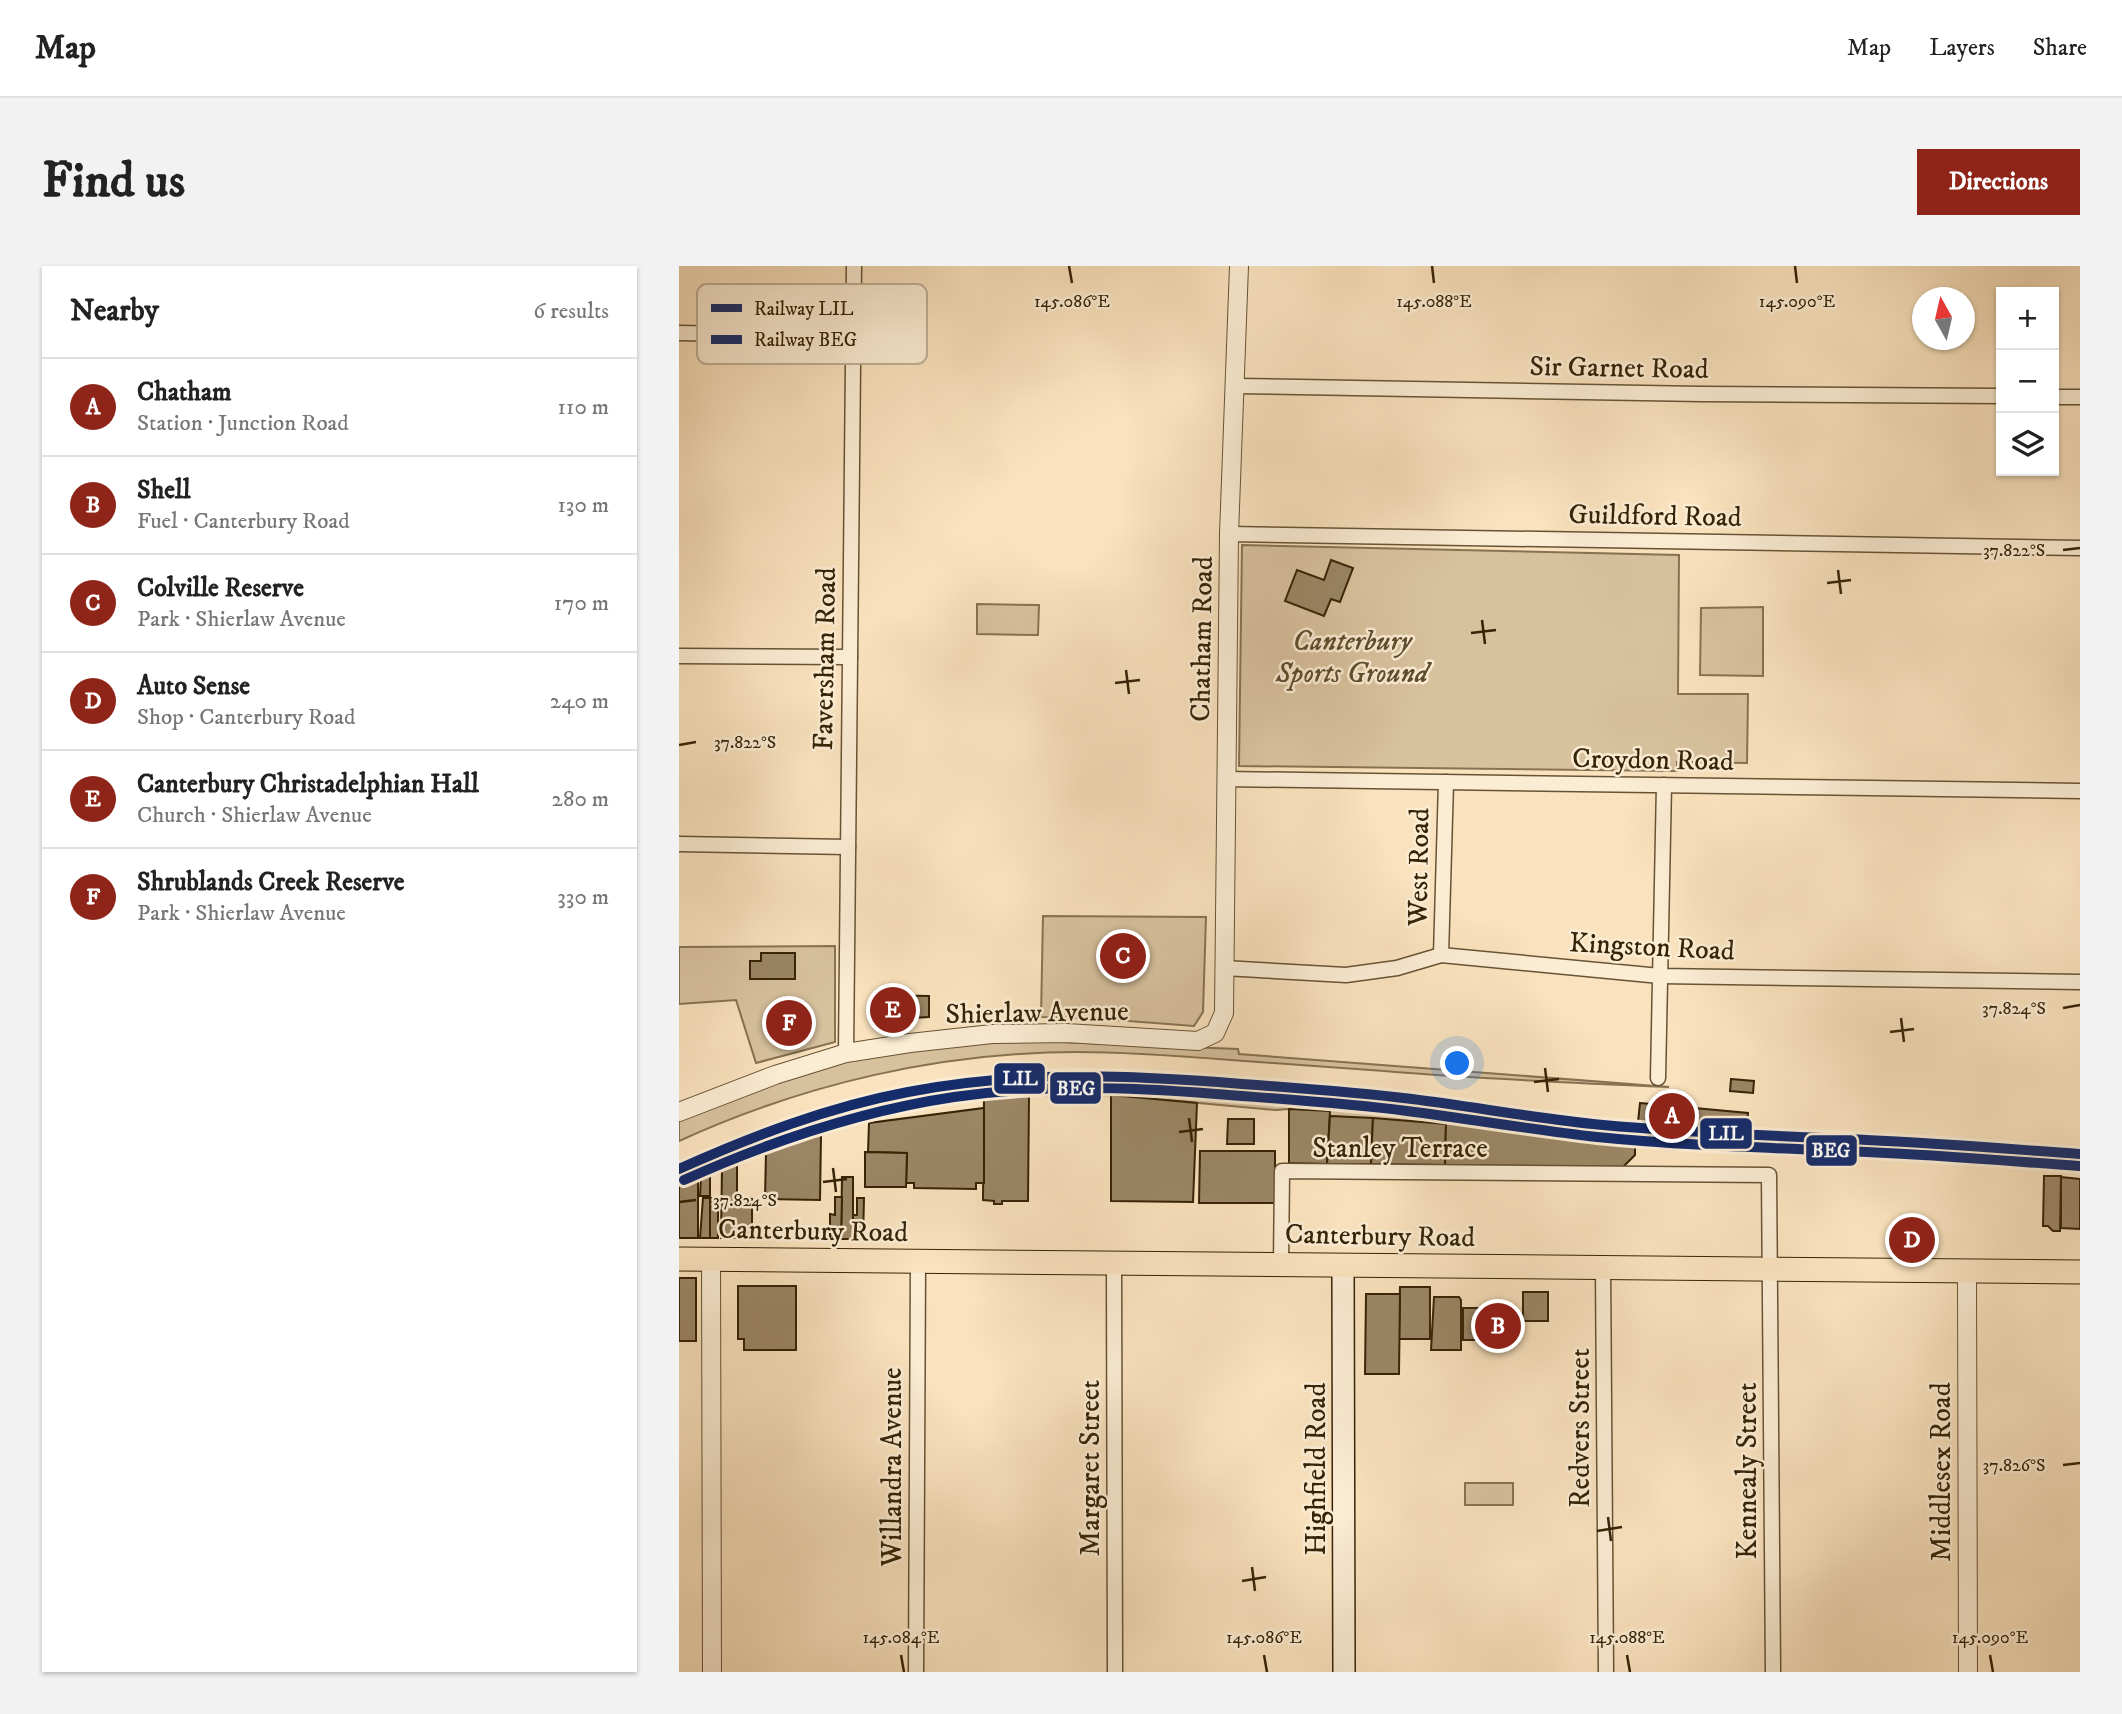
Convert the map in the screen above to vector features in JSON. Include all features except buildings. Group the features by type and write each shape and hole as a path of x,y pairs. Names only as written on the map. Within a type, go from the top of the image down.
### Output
{"main road":[{"name":"Canterbury Road","path":"679,1259 2080,1272"},
{"name":"Highfield Road","path":"1343,1266 1344,1672"}],"street":[{"name":"Faversham Road","path":"853,266 853,284"},
{"name":"Chatham Road","path":"1224,1013 1230,534 1239,266"},
{"path":"679,332 697,333"},
{"name":"Faversham Road","path":"846,1053 853,364"},
{"name":"Sir Garnet Road","path":"1236,386 1996,396"},
{"path":"2059,397 2080,397"},
{"name":"Guildford Road","path":"1230,534 2080,548"},
{"path":"679,656 850,657"},
{"name":"Croydon Road","path":"1226,779 2080,791"},
{"name":"West Road","path":"1441,955 1445,782"},
{"path":"1658,1078 1664,785"},
{"path":"679,844 848,847"},
{"name":"Kingston Road","path":"1224,968 1346,975 1397,968 1441,955 1660,976 2080,982"},
{"name":"Shierlaw Avenue","path":"679,1112 775,1074 846,1053 992,1034 1066,1032 1198,1041 1215,1033 1224,1013"},
{"name":"Stanley Terrace","path":"1281,1265 1282,1171 1699,1174 1769,1175 1770,1270"},
{"path":"711,1259 712,1672"},
{"name":"Willandra Avenue","path":"916,1672 918,1262"},
{"name":"Margaret Street","path":"1114,1263 1115,1672"},
{"name":"Redvers Street","path":"1603,1268 1606,1672"},
{"name":"Kennealy Street","path":"1770,1270 1773,1672"},
{"name":"Middlesex Road","path":"1967,1271 1968,1672"}],"green space":[{"name":"Canterbury Sports Ground","path":"1242,545 1679,555 1678,694 1748,694 1747,763 1677,762 1677,771 1239,766"},
{"path":"977,604 1039,605 1038,635 977,634"},
{"path":"1763,607 1763,676 1700,675 1701,608"},
{"path":"1043,916 1206,917 1203,1012 1194,1026 1041,1017"},
{"path":"835,946 835,1042 756,1063 736,1000 679,1004 679,947"},
{"path":"1009,1040 1238,1049 1239,1054 1669,1087 1455,1076 1135,1053 1026,1053 924,1065 874,1075 775,1103 679,1141 679,1119 714,1104 856,1057"},
{"path":"1060,1081 1166,1084 1347,1097 1509,1118 1509,1125 1446,1121 1446,1124 1330,1116 1289,1109 1111,1095 984,1096 863,1113 862,1109 960,1090"},
{"path":"1465,1483 1513,1483 1513,1505 1465,1505"}],"rail line":[{"name":"LIL","path":"679,1169 791,1124 878,1098 992,1080 1075,1076 1157,1078 1349,1092 1636,1128 2080,1154"},
{"name":"BEG","path":"684,1180 783,1140 884,1110 954,1097 1053,1088 1118,1088 1360,1106 1631,1140 2079,1166"}],"place":[{"name":"Colville Reserve","path":"1123,956"},
{"name":"Canterbury Christadelphian Hall","path":"893,1010"},
{"name":"Shrublands Creek Reserve","path":"789,1023"},
{"name":"Chatham","path":"1672,1116"},
{"name":"Auto Sense","path":"1912,1240"},
{"name":"Shell","path":"1498,1326"}]}
